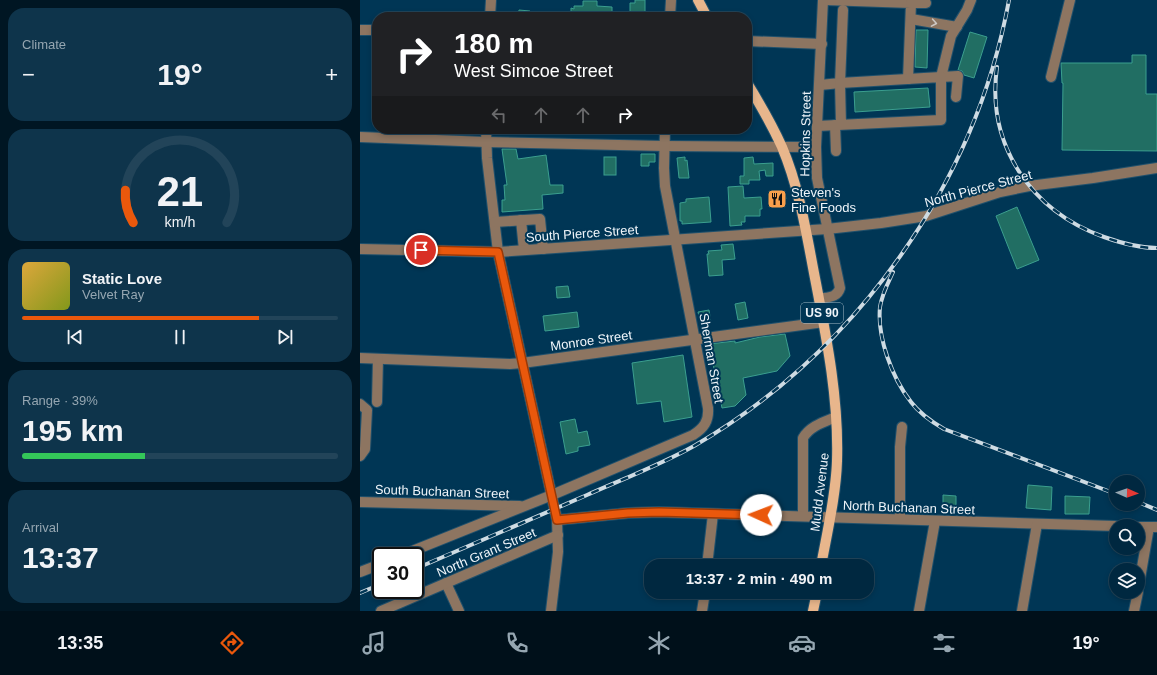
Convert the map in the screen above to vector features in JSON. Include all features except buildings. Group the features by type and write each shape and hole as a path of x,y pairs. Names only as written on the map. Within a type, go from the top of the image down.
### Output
{"main road":[{"path":"698,0 704,12"},
{"name":"US 90","path":"752,92 782,147 796,188 824,322"},
{"name":"Mudd Avenue","path":"822,559 830,518 837,463 836,417 828,342 824,322"},
{"path":"814,611 816,599"}],"street":[{"path":"490,12 491,0"},
{"path":"670,12 671,0"},
{"path":"824,0 926,3"},
{"name":"Hopkins Street","path":"819,299 835,296 838,294 840,288 817,178 816,147 824,0"},
{"path":"818,126 941,120 941,77 951,36 967,10 971,0"},
{"path":"1051,76 1070,0"},
{"path":"908,79 912,3"},
{"path":"836,151 843,10"},
{"path":"911,19 957,27"},
{"path":"360,30 372,30"},
{"path":"752,41 822,44"},
{"path":"820,85 958,76 956,97"},
{"path":"486,134 498,252 557,520 558,552 551,611"},
{"name":"Sherman Street","path":"422,547 552,495 693,435 705,425 708,417 708,408 665,186 665,134"},
{"path":"360,137 486,142 664,146 816,147"},
{"name":"North Pierce Street","path":"806,230 881,223 926,216 1000,192 1029,186 1157,168"},
{"path":"495,222 540,219 543,249"},
{"path":"521,220 524,250"},
{"name":"South Pierce Street","path":"360,249 498,252 806,230"},
{"name":"Monroe Street","path":"360,358 510,364 824,322"},
{"path":"376,402 378,359"},
{"path":"360,404 367,410 365,449 360,456"},
{"path":"803,516 803,438 818,425 836,417"},
{"path":"900,519 900,447 902,427"},
{"name":"South Buchanan Street","path":"360,502 524,506"},
{"name":"North Buchanan Street","path":"557,520 628,513 803,516 1109,526"},
{"path":"708,559 712,514"},
{"path":"918,611 935,520"},
{"path":"1022,611 1037,524"},
{"path":"1145,563 1153,527"},
{"name":"North Grant Street","path":"381,611 558,535"},
{"path":"360,572 372,567"},
{"path":"446,583 459,611"},
{"path":"702,611 704,599"},
{"path":"1134,611 1136,599"}],"railway":[{"path":"424,565 641,472 681,453 753,407 807,363 856,312 900,257 937,198 968,135 992,68 1009,0"},
{"path":"997,67 995,96 999,123 1007,148 1019,172 1035,192 1055,210 1078,225 1104,237 1136,246 1157,248"},
{"path":"893,272 885,289 880,307 883,344 898,381 904,392 918,410 931,421 944,429 1109,491"},
{"path":"1145,505 1157,510"},
{"path":"360,593 372,588"}],"place":[{"name":"Steven's Fine Foods","path":"777,199"}],"route":[{"path":"421,250 498,252 557,520 615,514 659,512 761,515"}]}
